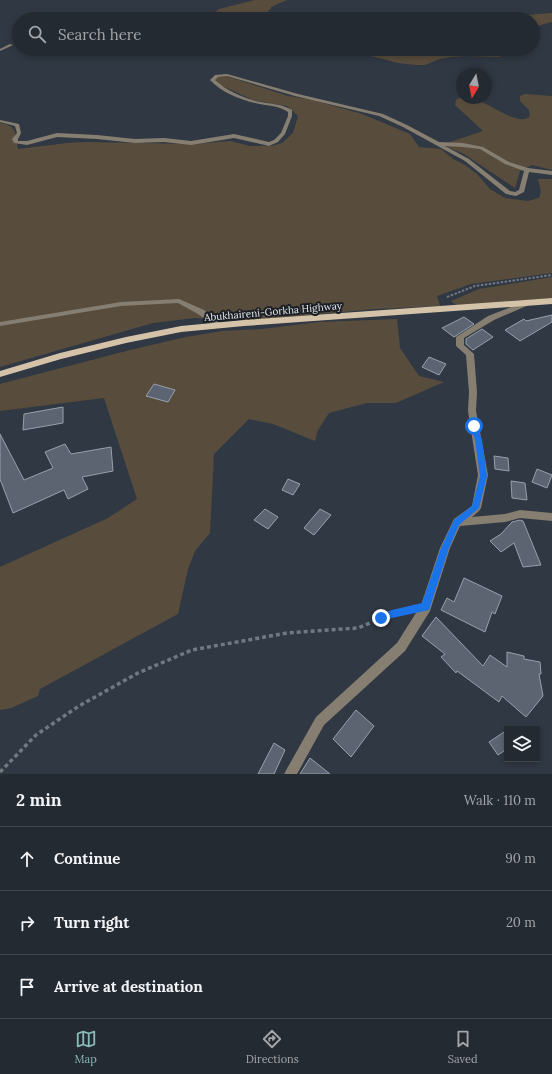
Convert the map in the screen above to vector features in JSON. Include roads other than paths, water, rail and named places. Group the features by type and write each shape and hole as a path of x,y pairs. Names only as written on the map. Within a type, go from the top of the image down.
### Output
{"main road":[{"name":"Abukhaireni-Gorkha Highway","path":"0,374 60,356 126,340 181,329 454,307 552,301"}],"street":[{"path":"0,50 11,45"},
{"path":"0,121 17,125 19,133 15,139 16,142 19,143 28,143 58,136 97,136 135,141 164,140 191,142 234,136 269,144 276,141 283,134 290,116 290,111 286,108 252,101 217,86 212,80 217,76 227,76 297,95 381,115 405,126 467,160 508,193 516,194 522,191 527,170"},
{"path":"438,144 463,145 481,148 507,163 527,170 552,173"},
{"path":"0,324 121,304 179,301 201,312 220,326"},
{"path":"290,774 320,721 401,647 426,607 445,548 457,522 476,508 483,476 472,411 470,354 460,346 460,337 491,318 529,302"},
{"path":"457,522 505,518 520,514 552,517"}]}
